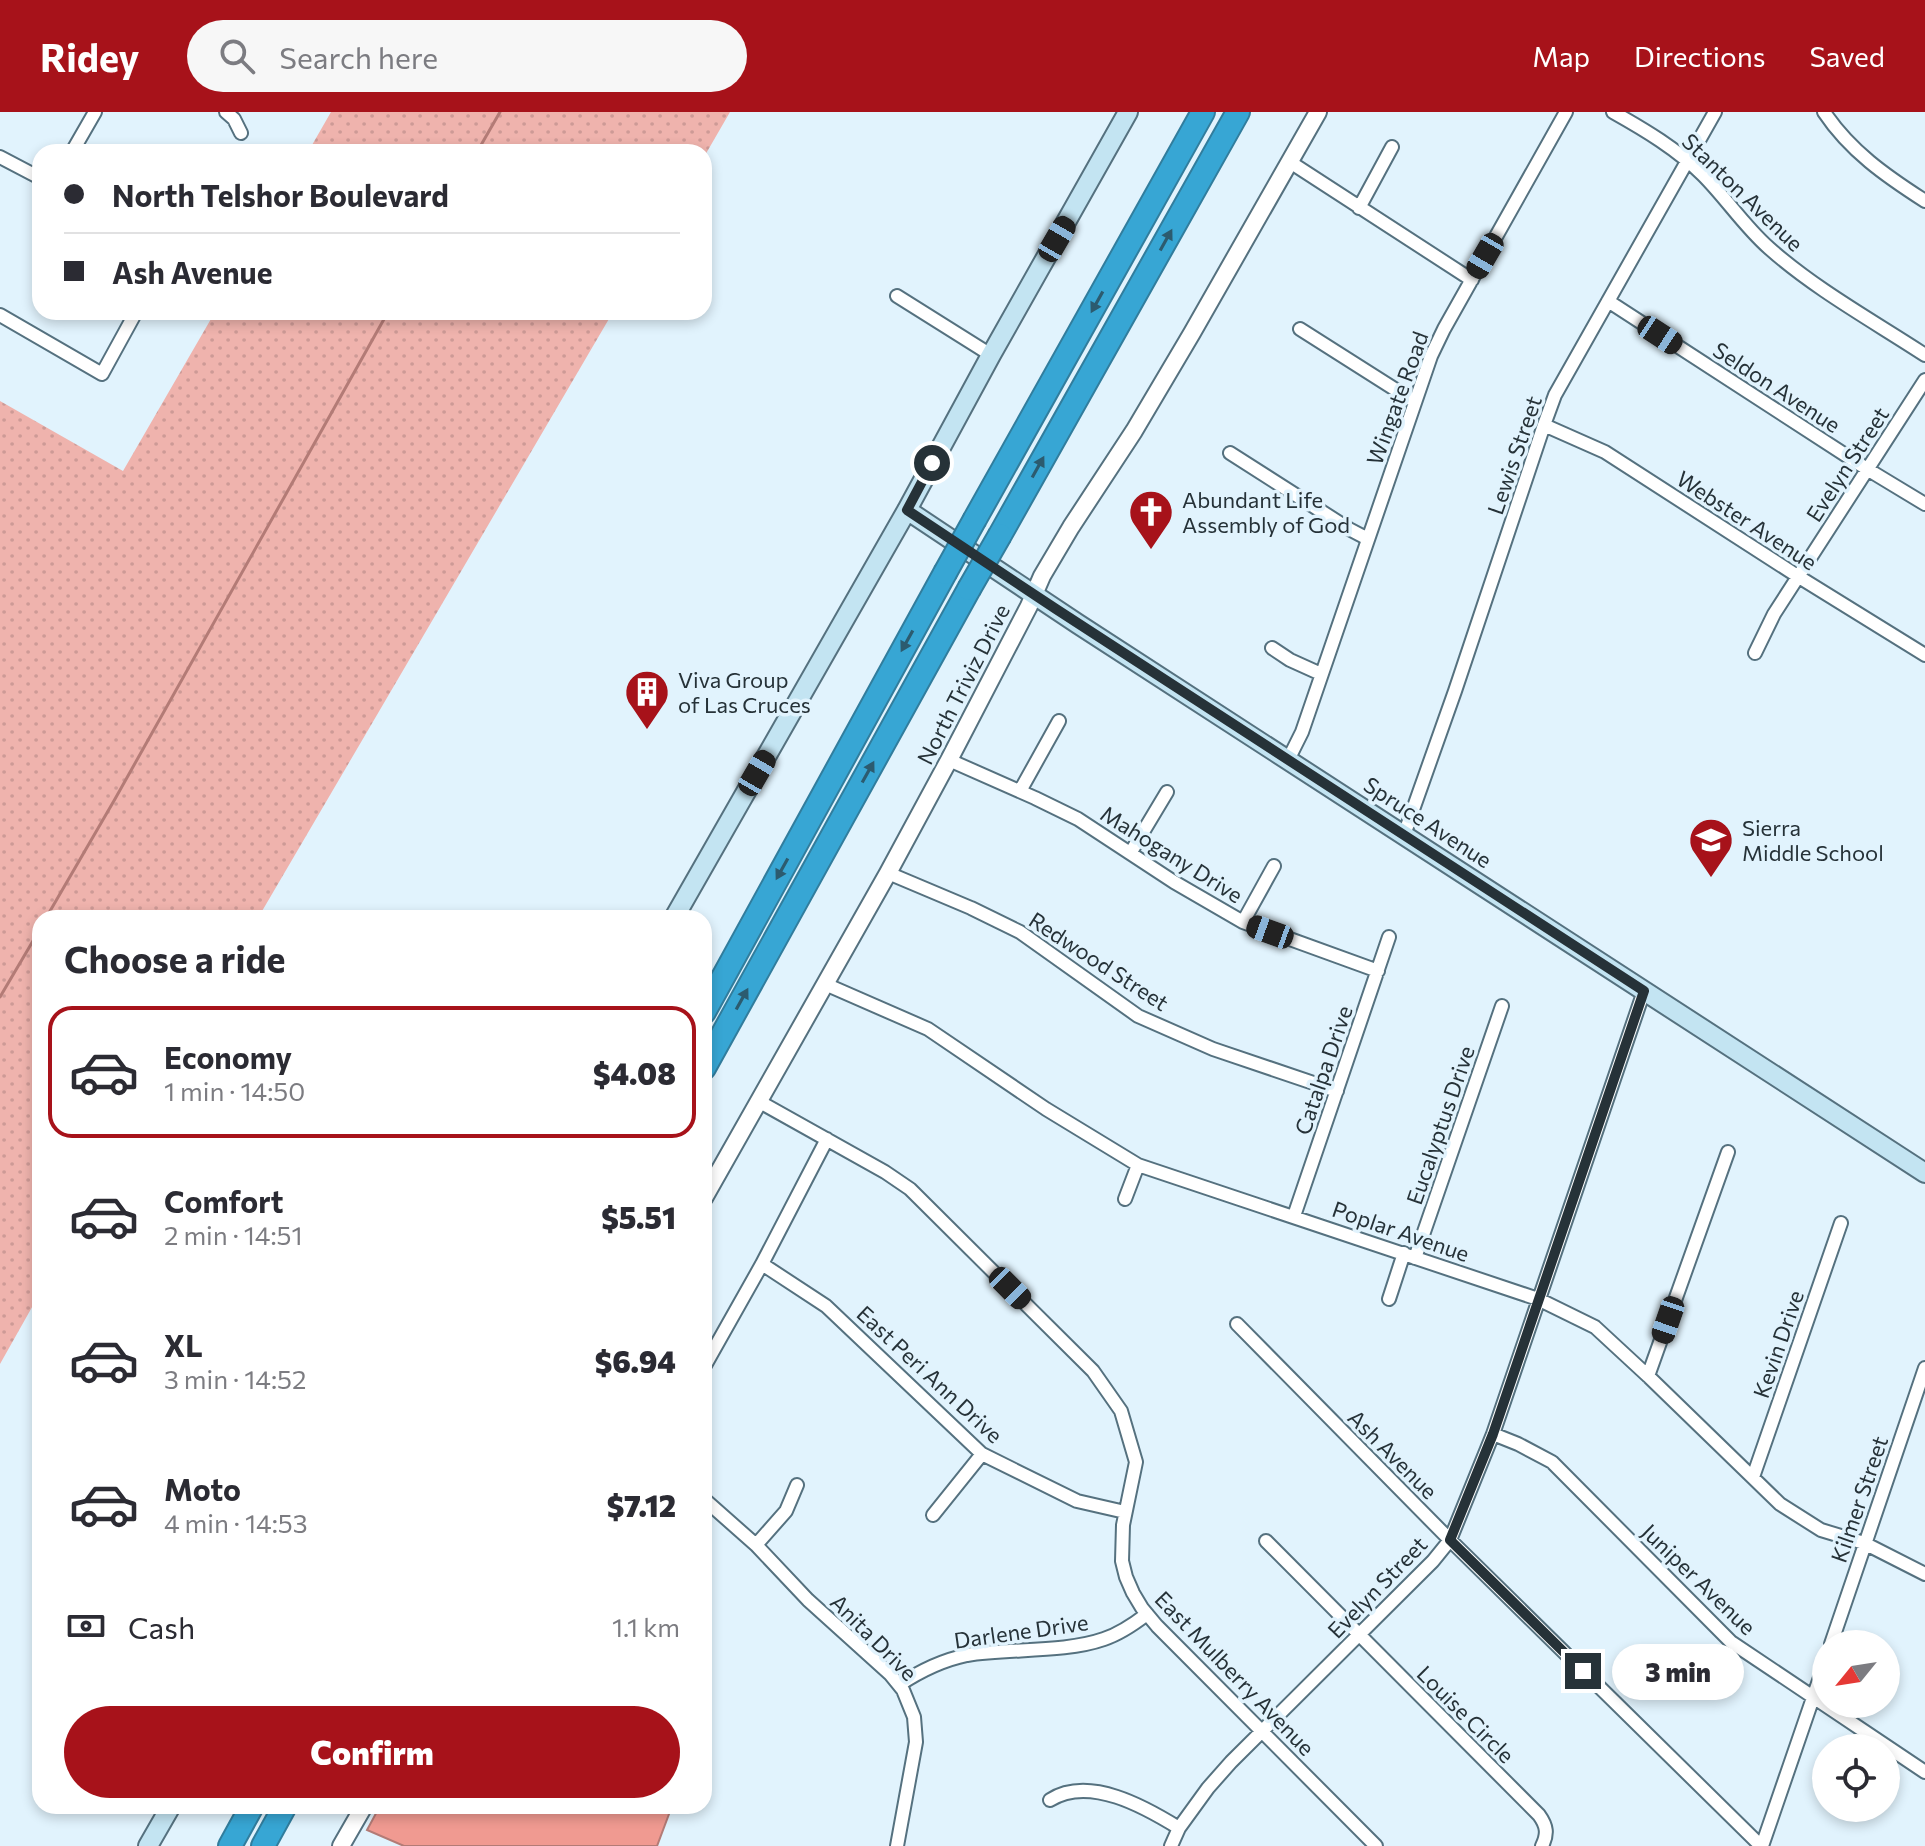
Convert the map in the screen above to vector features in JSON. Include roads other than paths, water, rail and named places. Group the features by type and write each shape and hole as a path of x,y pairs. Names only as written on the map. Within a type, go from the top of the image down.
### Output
{"highway":[{"path":"712,997 1203,112"},
{"path":"712,1054 1238,112"},
{"path":"230,1846 248,1814"},
{"path":"263,1846 281,1814"}],"main road":[{"path":"679,910 907,510 1128,112"},
{"name":"Spruce Avenue","path":"907,510 1925,1173"},
{"path":"148,1846 166,1814"}],"street":[{"path":"77,144 95,112"},
{"path":"226,112 234,119 241,133"},
{"name":"North Triviz Drive","path":"712,1184 888,873 1042,576 1134,431 1318,112"},
{"name":"Wingate Road","path":"1288,760 1302,732 1438,341 1566,112"},
{"name":"Stanton Avenue","path":"1613,112 1688,161 1777,255 1812,282 1925,355"},
{"name":"Lewis Street","path":"1404,835 1560,385 1715,112"},
{"path":"1824,112 1841,136 1863,157 1923,196"},
{"path":"1359,208 1392,147"},
{"path":"0,157 32,174"},
{"path":"1290,162 1472,280"},
{"path":"897,296 991,355"},
{"name":"Seldon Avenue","path":"1608,301 1925,504"},
{"path":"0,315 102,374 132,320"},
{"path":"1300,329 1415,402"},
{"name":"Evelyn Street","path":"1755,653 1769,623 1925,380"},
{"name":"Webster Avenue","path":"1544,425 1605,452 1925,655"},
{"path":"1230,453 1368,539"},
{"path":"1272,648 1321,674"},
{"path":"1020,791 1059,721"},
{"name":"Mahogany Drive","path":"949,760 1078,819 1174,882 1243,922 1378,971"},
{"path":"1131,852 1167,792"},
{"path":"1243,922 1274,866"},
{"name":"Redwood Street","path":"888,873 1020,932 1138,1016 1213,1049 1337,1091"},
{"name":"Catalpa Drive","path":"1294,1216 1389,937"},
{"name":"Poplar Avenue","path":"825,984 928,1029 1046,1109 1138,1165 1538,1299 1595,1327 1780,1504 1821,1530 1864,1543 1925,1574"},
{"name":"Evelyn Street","path":"1171,1846 1179,1828 1208,1788 1433,1561 1450,1540 1493,1434 1644,991"},
{"name":"Eucalyptus Drive","path":"1389,1299 1410,1255 1502,1006"},
{"name":"East Mulberry Avenue","path":"758,1101 885,1172 917,1195 1093,1371 1121,1411 1136,1462 1125,1512 1121,1552 1133,1593 1147,1614 1376,1846"},
{"path":"712,1353 827,1139"},
{"path":"1648,1376 1728,1152"},
{"path":"1125,1199 1138,1165"},
{"name":"Kevin Drive","path":"1753,1477 1841,1223"},
{"name":"East Peri Ann Drive","path":"762,1264 826,1306 982,1454 1077,1501 1125,1512"},
{"name":"Ash Avenue","path":"1237,1324 1450,1540 1762,1846"},
{"name":"Kilmer Street","path":"1836,1630 1925,1368"},
{"name":"Juniper Avenue","path":"1493,1434 1552,1462 1731,1642 1812,1698"},
{"path":"933,1515 982,1454"},
{"path":"756,1545 786,1511 797,1485"},
{"name":"Anita Drive","path":"712,1506 756,1545 808,1600 899,1685 906,1696 914,1717 916,1742 897,1846"},
{"name":"Louise Circle","path":"1266,1541 1547,1820 1547,1833 1542,1846"},
{"name":"Darlene Drive","path":"899,1685 938,1663 968,1655 1105,1639 1147,1614"},
{"path":"1762,1846 1812,1705"},
{"name":"Juniper Avenue","path":"1843,1718 1925,1772"},
{"path":"1050,1800 1074,1791 1103,1794 1147,1809 1179,1828"},
{"path":"341,1846 359,1814"}],"waterway":[{"path":"482,144 500,112"},
{"path":"51,910 384,320"},
{"path":"0,997 32,943"}],"place":[{"name":"Abundant Life Assembly of God","path":"1151,551"},
{"name":"Viva Group of Las Cruces","path":"647,731"},
{"name":"Sierra Middle School","path":"1711,879"}]}
